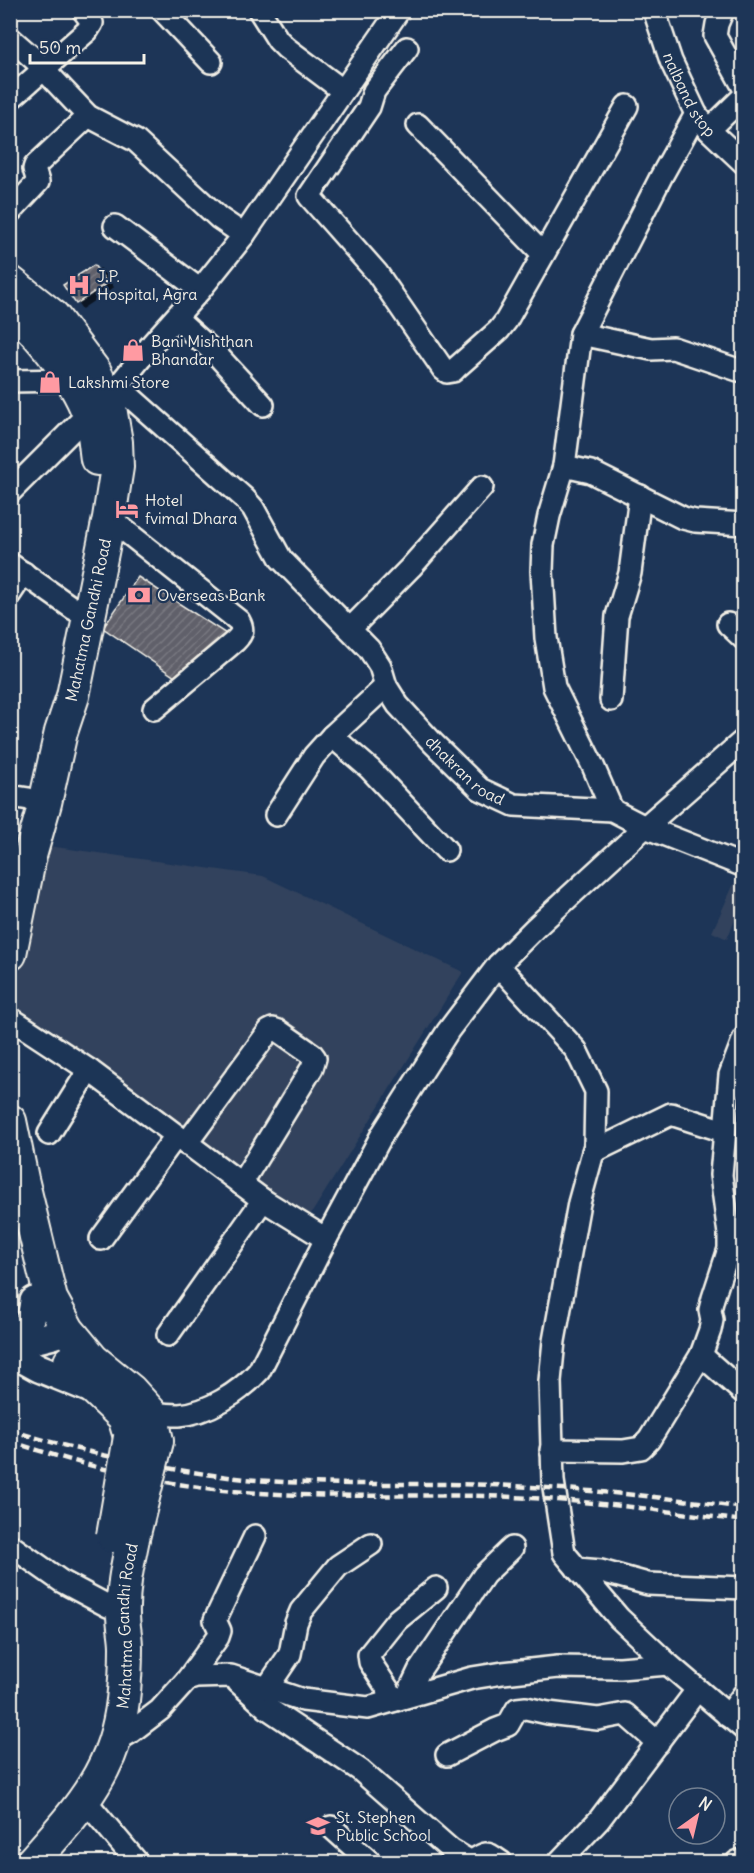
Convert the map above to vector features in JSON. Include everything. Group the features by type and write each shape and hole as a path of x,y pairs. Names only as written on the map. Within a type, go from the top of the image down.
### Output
{"highway":[{"name":"Mahatma Gandhi Road","path":"10,282 53,316 95,372 116,442 117,467 109,519 73,696 61,732 30,856 10,954"},
{"name":"Mahatma Gandhi Road","path":"10,309 19,315 52,352 72,380 105,401"},
{"name":"Mahatma Gandhi Road","path":"10,885 20,797 74,609 91,538 97,458 91,421 105,401"},
{"path":"10,1121 60,1333 83,1378 124,1417 146,1430"},
{"path":"10,1199 39,1316 131,1391 146,1430"},
{"name":"Mahatma Gandhi Road","path":"28,1861 40,1828 79,1773 92,1742 105,1681 108,1606 146,1430"},
{"name":"Mahatma Gandhi Road","path":"28,1861 71,1819 99,1778 114,1742 124,1696 126,1646 123,1614 125,1580 123,1537"}],"main road":[{"path":"10,1336 27,1326 33,1313 34,1301"},
{"path":"10,1341 22,1342 60,1333"},
{"path":"10,1352 39,1368 97,1392"}],"street":[{"path":"10,99 90,28 90,19 83,10"},
{"path":"162,10 210,62"},
{"path":"259,10 278,40 286,48 342,90"},
{"path":"10,492 105,401 200,290 244,235 399,10"},
{"name":"nalband stop","path":"654,10 671,61 702,122 744,163"},
{"path":"723,10 715,36 744,88"},
{"path":"10,38 44,69 88,116 136,141 219,219 244,235"},
{"path":"309,196 369,107 374,91 407,48"},
{"path":"744,96 702,122 661,177 580,334 564,466 549,516 543,545 542,571 546,638 554,687 593,766 608,810 744,866"},
{"path":"285,175 309,196 376,273 447,372 456,368 506,321 627,106"},
{"path":"10,212 39,181 35,166 88,116"},
{"path":"418,125 543,254"},
{"path":"115,226 200,290"},
{"path":"176,318 218,356 263,405"},
{"path":"580,334 651,349 674,348 738,370"},
{"path":"10,381 72,380"},
{"name":"dhakran road","path":"105,401 244,498 253,508 281,559 369,649 380,666 386,686 398,705 433,744 480,789 514,806 608,810"},
{"path":"564,466 591,472 676,515 694,521 744,524"},
{"path":"350,629 411,567 482,487"},
{"path":"611,700 617,616 630,573 640,496"},
{"path":"109,519 239,621 243,627 243,632 235,641 154,709"},
{"path":"10,594 17,568 74,609"},
{"path":"728,624 744,639"},
{"path":"276,815 314,756 386,686"},
{"path":"332,736 370,769 446,850"},
{"path":"146,1430 178,1415 191,1413 219,1402 250,1382 260,1371 326,1239 383,1133 448,1031 498,965 645,827 744,740"},
{"path":"498,965 580,1056 596,1091 596,1138 579,1203 554,1341 550,1380 553,1481 564,1553 619,1618 668,1664 736,1722 744,1694"},
{"path":"10,1018 89,1070 263,1200 326,1239"},
{"path":"101,1239 269,1031 273,1029 312,1054 315,1062 241,1184"},
{"path":"551,1450 615,1451 641,1448 649,1440 701,1355 712,1320 710,1310 712,1298 729,1250 721,1175 724,1131 730,1075 744,1038"},
{"path":"49,1134 89,1070"},
{"path":"593,1152 671,1114 724,1131"},
{"path":"168,1335 263,1200"},
{"path":"701,1355 744,1393"},
{"path":"114,1742 160,1710 187,1680 218,1637 220,1631 215,1620 255,1536"},
{"path":"267,1688 290,1654 296,1623 301,1611 338,1566 372,1544"},
{"path":"10,1545 61,1581 108,1606"},
{"path":"401,1698 484,1575 512,1548"},
{"path":"577,1569 601,1571 648,1584 744,1588"},
{"path":"401,1698 370,1662 369,1654 397,1620 436,1588"},
{"path":"187,1680 217,1675 231,1676 303,1700 368,1708 472,1678 503,1673 558,1667 620,1668 668,1664"},
{"path":"231,1676 267,1708 360,1770 461,1860 473,1862 486,1852 501,1863"},
{"path":"559,1863 599,1820 698,1690"},
{"path":"447,1755 508,1725 518,1708 598,1719 624,1714 658,1743"},
{"path":"84,1799 137,1863"},
{"path":"332,1827 370,1863"},
{"path":"737,1863 744,1859"}],"shaded area":[{"path":"48,846 263,876 463,972 301,1230 11,1010"},
{"path":"737,877 743,880 743,901 727,939 712,932"}],"building":[{"path":"94,265 107,283 76,304 63,285"},
{"path":"138,577 228,635 178,679 103,628"}],"railway":[{"path":"10,1430 126,1460 246,1479 279,1482 542,1488 657,1497 744,1508"},
{"path":"10,1441 96,1467 156,1480 215,1489 312,1495 513,1497 600,1504 744,1521"}],"place":[{"name":"J.P. Hospital, Agra","path":"79,285"},
{"name":"Bani Mishthan Bhandar","path":"133,350"},
{"name":"Lakshmi Store","path":"50,382"},
{"name":"Hotel fvimal Dhara","path":"127,509"},
{"name":"Overseas Bank","path":"139,595"},
{"name":"St. Stephen Public School","path":"318,1826"}]}
